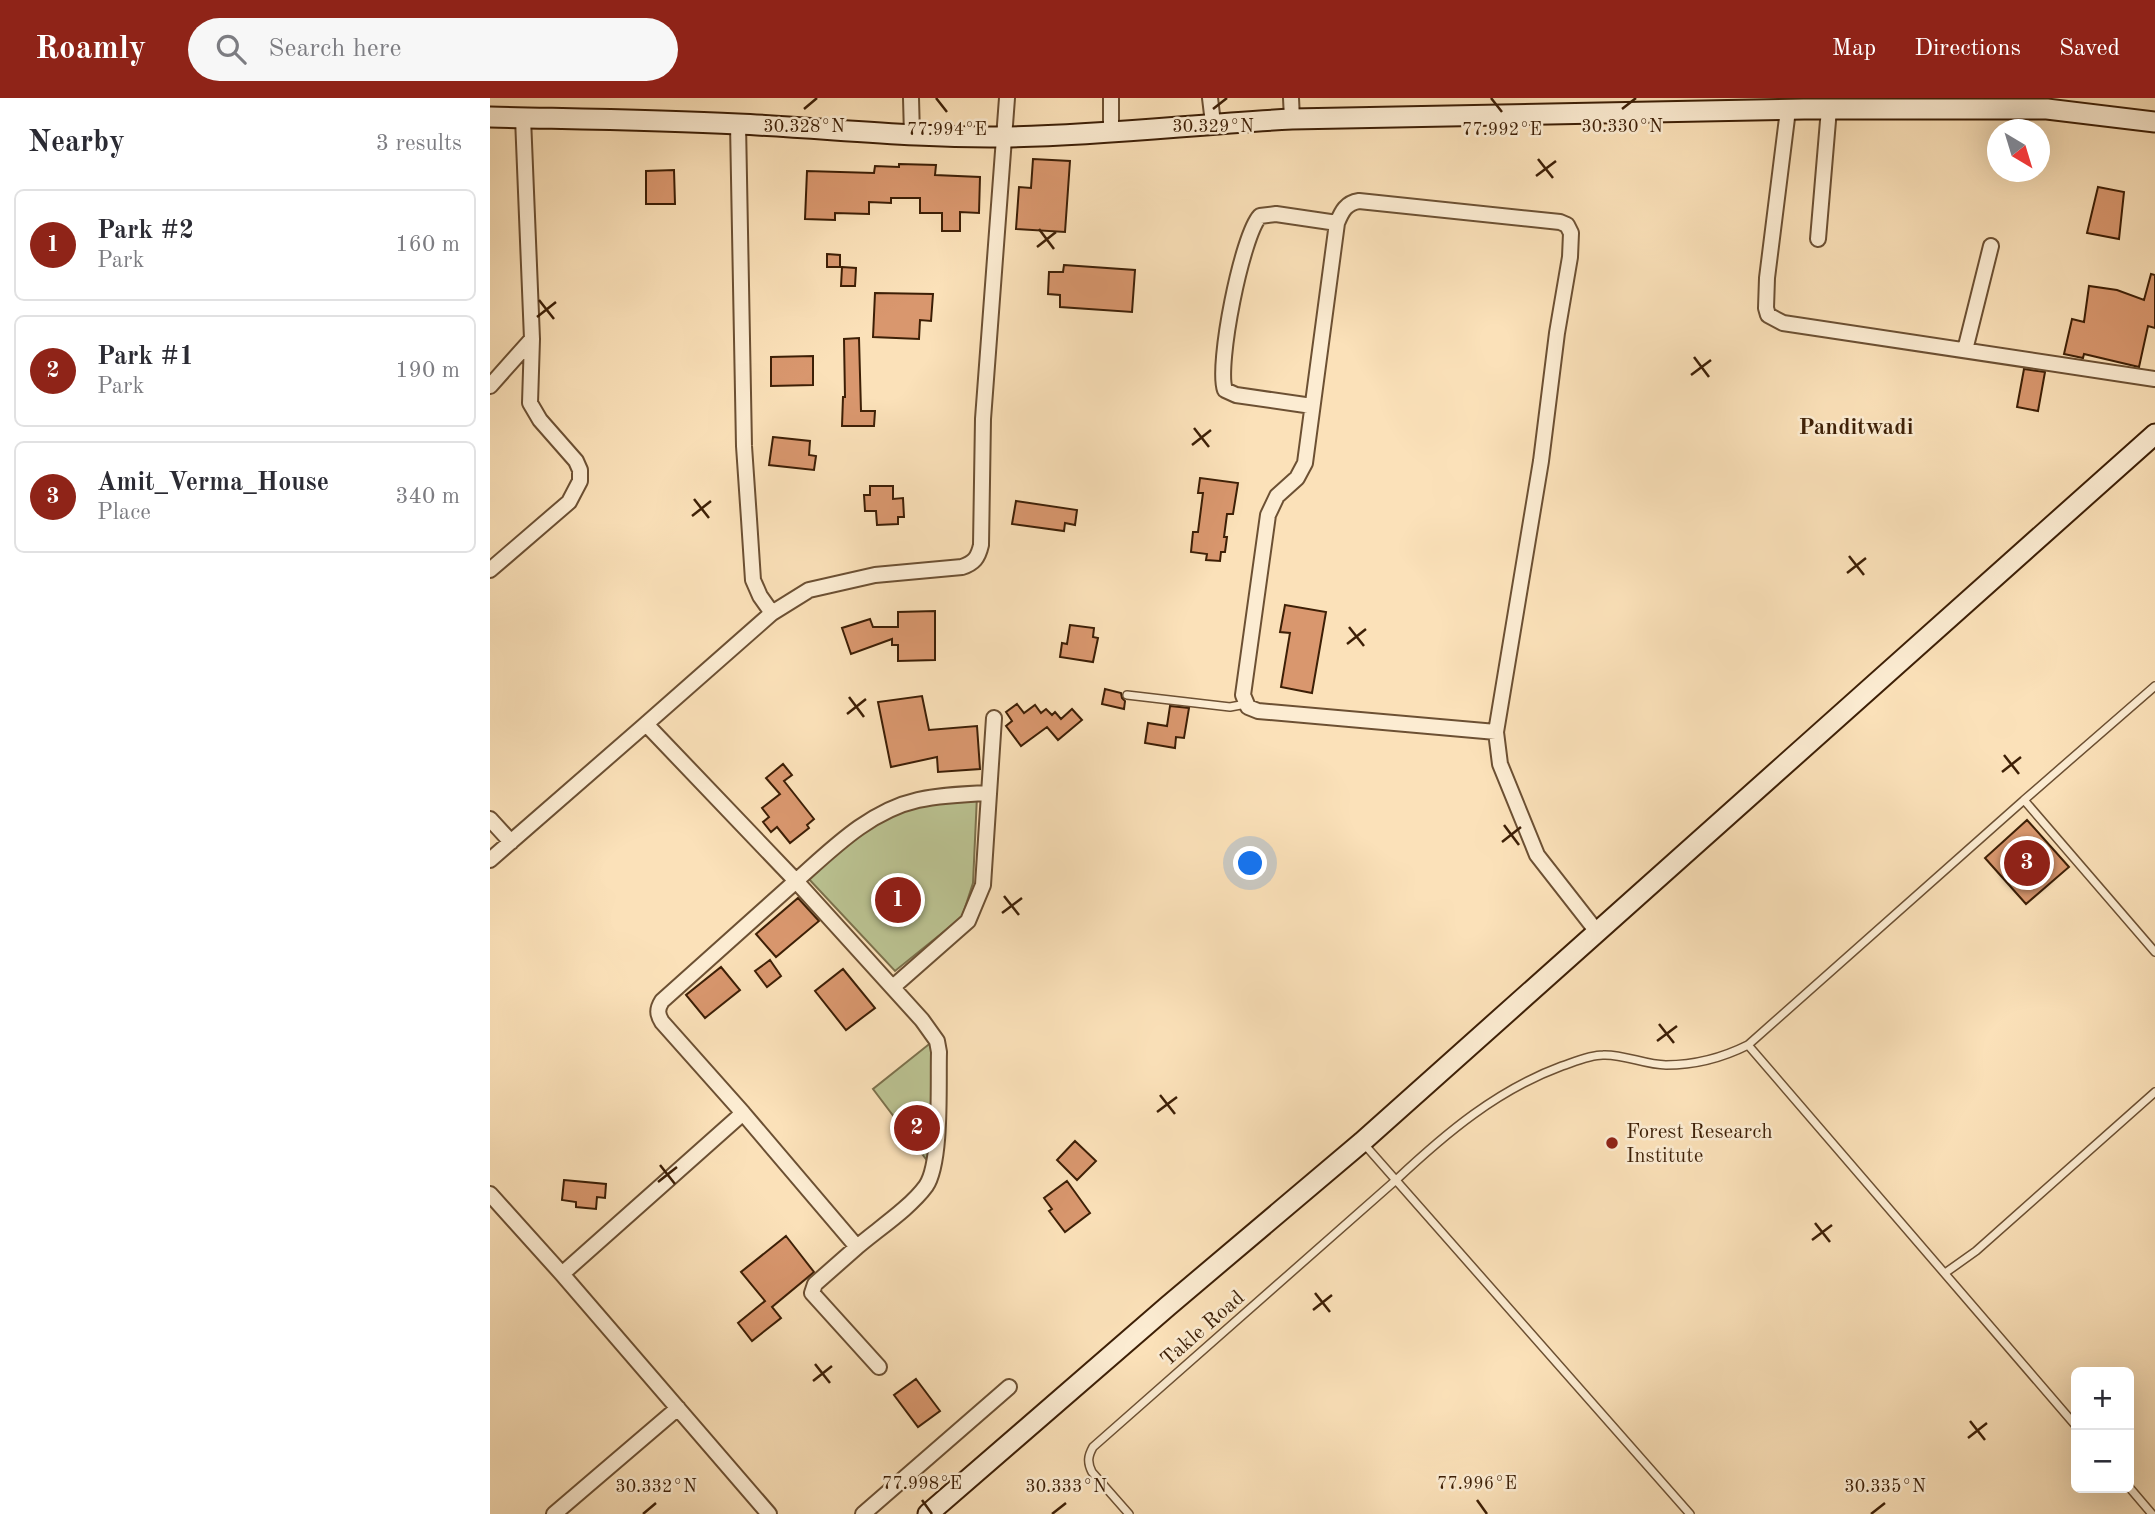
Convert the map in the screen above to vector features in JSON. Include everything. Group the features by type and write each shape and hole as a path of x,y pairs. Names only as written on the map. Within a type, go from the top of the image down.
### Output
{"street":[{"path":"911,98 912,135"},
{"path":"490,860 772,613 809,590 828,584 875,575 962,567 972,564 978,556 981,545 983,419 1007,98"},
{"path":"1111,98 1111,133"},
{"path":"1210,98 1213,123"},
{"path":"1291,98 1292,119"},
{"path":"490,117 738,124 912,135 1003,137 1111,133 1213,123 1292,119 1798,106 1829,109 1911,104 2047,109 2155,122"},
{"path":"1798,106 1767,278 1766,308 1769,315 1783,323 2155,379"},
{"path":"1818,239 1829,109"},
{"path":"490,569 569,502 580,481 580,470 576,461 540,420 530,403 532,339 523,118"},
{"path":"738,124 743,271 744,446 753,580 772,613"},
{"path":"1496,732 1258,711 1252,710 1246,704 1243,695 1268,515 1277,496 1297,478 1305,463 1337,223 1343,209 1351,202 1560,222 1567,225 1571,233 1570,257 1557,333 1541,461 1496,732 1500,764 1537,855 1598,933"},
{"path":"1312,406 1236,395 1225,390 1224,366 1230,316 1248,237 1260,216 1276,214 1337,223"},
{"path":"1965,350 1991,246"},
{"path":"490,386 532,339"},
{"path":"928,1514 1362,1142 2155,434"},
{"path":"893,987 968,921 983,885 994,718"},
{"path":"646,724 796,881 893,987 937,1041 939,1052 935,1154 933,1172 928,1184 814,1284 812,1293 879,1367"},
{"path":"857,1247 662,1022 658,1008 662,1001 842,841 884,812 917,800 989,793"},
{"path":"490,819 511,842"},
{"path":"562,1274 743,1113"},
{"path":"490,1194 769,1514"},
{"path":"863,1514 1009,1387"},
{"path":"554,1514 678,1408"}],"lane":[{"path":"1396,1180 1434,1144 1497,1097 1533,1077 1603,1055 1666,1065 1721,1059 1748,1045 2155,686"},
{"path":"1127,695 1230,708 1246,704"},
{"path":"2024,800 2155,952"},
{"path":"1748,1045 2071,1420"},
{"path":"1945,1273 1976,1251 2155,1092"},
{"path":"1362,1142 1690,1514"},
{"name":"Takle Road","path":"1129,1514 1088,1465 1093,1447 1396,1180"},
{"path":"2134,1493 2152,1514"}],"green space":[{"path":"977,796 973,883 962,917 895,971 807,877 861,828 931,800"},
{"path":"933,1041 932,1167 873,1089"}],"building":[{"path":"1033,159 1070,161 1065,232 1016,229 1019,187 1031,188"},
{"path":"899,164 936,165 935,175 980,177 979,213 960,212 960,231 942,231 942,213 920,213 920,198 891,198 891,203 869,202 869,214 835,213 835,220 805,219 807,171 874,173 875,166 899,167"},
{"path":"674,170 675,204 646,204 646,171"},
{"path":"2098,187 2124,192 2119,239 2087,233"},
{"path":"827,254 840,255 840,267 827,267"},
{"path":"1064,265 1135,270 1132,312 1060,307 1060,295 1048,294 1049,272 1063,272"},
{"path":"842,267 856,268 855,286 841,286"},
{"path":"2151,274 2155,275 2155,328 2148,326 2139,367 2084,354 2083,358 2064,354 2072,319 2084,322 2089,286 2117,290 2144,300"},
{"path":"875,293 933,294 931,321 920,320 919,339 873,337"},
{"path":"859,338 861,411 875,411 874,426 842,426 845,397 844,339"},
{"path":"813,356 813,385 771,386 771,357"},
{"path":"2024,369 2045,372 2038,411 2017,407"},
{"path":"773,437 810,441 809,455 816,456 814,470 769,465"},
{"path":"1200,478 1238,483 1233,514 1227,514 1225,552 1221,552 1220,561 1206,560 1207,554 1191,552 1193,532 1198,532 1203,493 1198,493"},
{"path":"870,486 893,486 893,499 903,498 904,517 898,517 898,524 877,525 876,511 865,511 864,495 870,495"},
{"path":"1016,501 1077,510 1075,525 1065,523 1064,531 1012,524"},
{"path":"1285,605 1326,612 1312,693 1281,687 1290,633 1280,632"},
{"path":"935,611 935,660 898,661 898,645 892,645 892,639 851,654 842,628 870,619 873,627 898,627 898,612"},
{"path":"1070,625 1094,628 1093,637 1098,638 1093,662 1060,657 1062,643 1067,644"},
{"path":"1105,689 1121,693 1125,701 1124,709 1102,704"},
{"path":"922,696 929,730 977,726 980,769 938,772 937,757 891,767 878,702"},
{"path":"1017,704 1024,713 1035,705 1041,713 1046,709 1052,715 1055,712 1061,719 1072,709 1082,720 1058,740 1047,727 1021,746 1006,726 1012,721 1006,712"},
{"path":"1170,706 1189,708 1184,738 1176,737 1175,748 1145,743 1148,723 1167,726"},
{"path":"783,764 792,775 784,781 814,819 807,825 809,828 790,843 777,827 771,832 763,822 769,817 762,808 780,794 766,778"},
{"path":"2027,820 2069,867 2026,904 1985,858"},
{"path":"798,898 819,921 776,957 756,934"},
{"path":"770,960 781,976 767,987 755,971"},
{"path":"721,967 740,990 705,1018 686,995"},
{"path":"843,969 875,1008 846,1030 815,991"},
{"path":"1075,1141 1096,1161 1077,1180 1057,1160"},
{"path":"564,1180 606,1184 605,1198 597,1197 596,1209 576,1207 576,1202 562,1200"},
{"path":"1067,1181 1090,1213 1065,1232 1049,1211 1052,1209 1044,1198"},
{"path":"786,1236 814,1272 772,1307 781,1318 752,1341 738,1323 765,1301 741,1272"},
{"path":"916,1379 940,1411 918,1427 894,1395"}],"place":[{"name":"Amit_Verma_House","path":"2027,863"},
{"name":"Park #2","path":"898,900"},
{"name":"Park #1","path":"917,1128"},
{"name":"Forest Research Institute","path":"1612,1143"}],"district":[{"name":"Panditwadi","path":"1856,426"}]}
